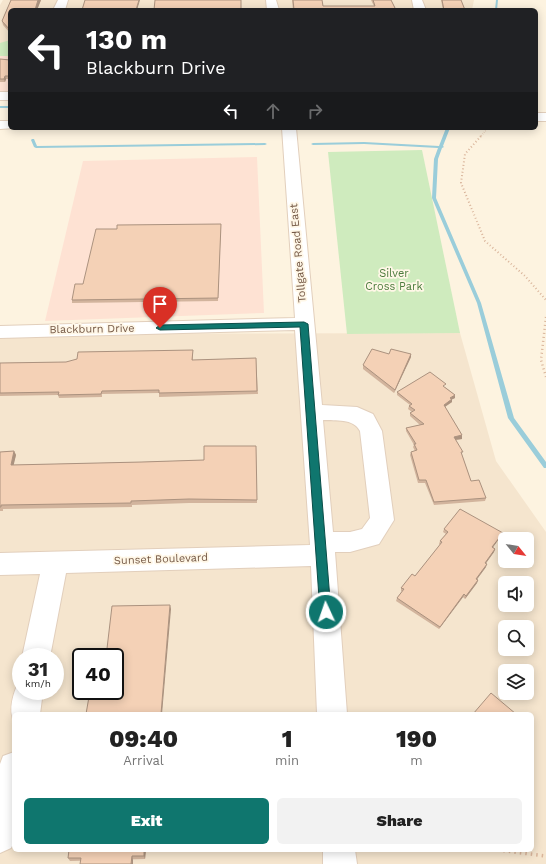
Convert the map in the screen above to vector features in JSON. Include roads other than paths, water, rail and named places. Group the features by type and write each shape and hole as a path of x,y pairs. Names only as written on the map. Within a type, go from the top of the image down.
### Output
{"street":[{"name":"Tollgate Road East","path":"288,130 322,548 332,712"},
{"name":"Blackburn Drive","path":"0,332 304,324"},
{"name":"Sunset Boulevard","path":"0,564 322,548 370,537 382,520 371,431 365,420 357,415 311,412"},
{"path":"38,648 55,562"},
{"path":"25,712 27,700"},
{"path":"0,837 12,777"},
{"path":"339,852 340,864"}],"waterway":[{"path":"496,8 497,0"},
{"path":"0,107 8,107"},
{"path":"441,147 447,130"},
{"path":"33,140 36,147 265,144"},
{"path":"313,144 364,143 441,147"},
{"path":"441,147 436,159 434,198 479,303 511,418 546,466"}],"park label":[{"name":"Silver Cross Park","path":"394,279"}]}
